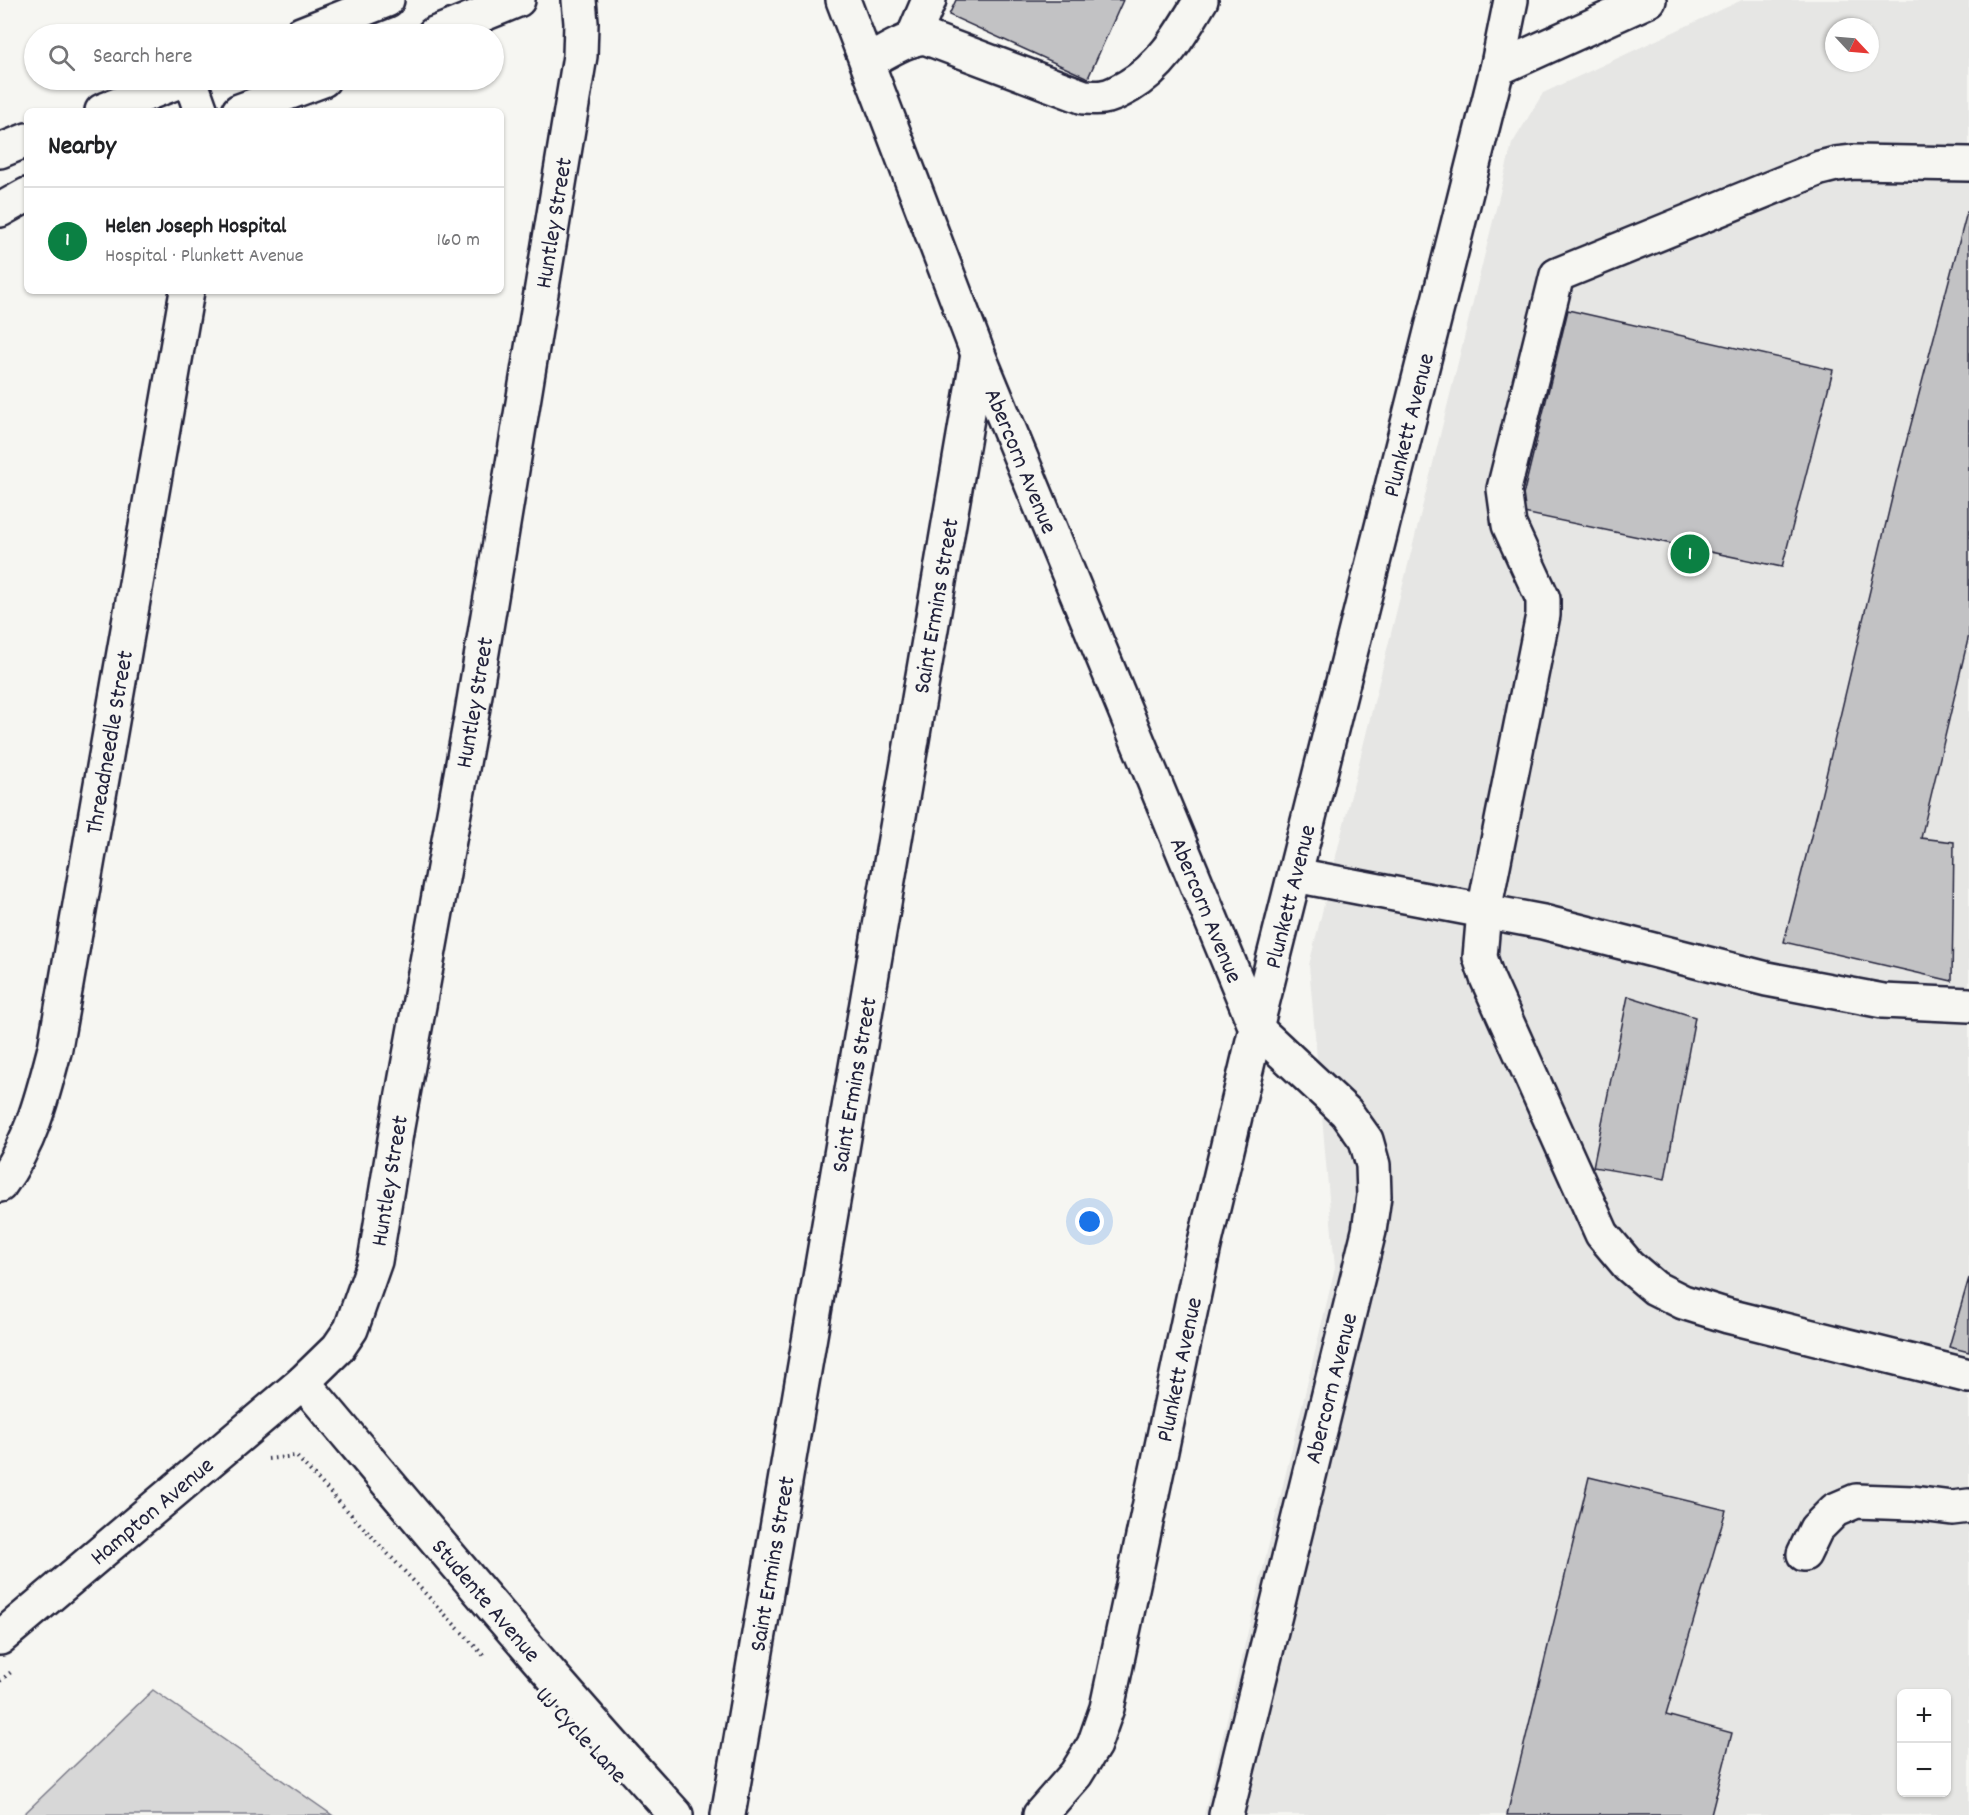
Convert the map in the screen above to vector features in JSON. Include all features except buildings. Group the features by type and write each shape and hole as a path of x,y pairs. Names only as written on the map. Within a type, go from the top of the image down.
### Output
{"street":[{"path":"319,24 387,0"},
{"path":"459,24 518,0"},
{"name":"Huntley Street","path":"303,1382 338,1348 351,1329 375,1261 471,719 580,56 579,0"},
{"name":"Abercorn Avenue","path":"843,0 978,354 1256,1028 1346,1112 1365,1140 1373,1165 1374,1196 1366,1242 1226,1815"},
{"path":"918,15 920,37 1084,97 1102,98 1116,94 1157,66 1174,44 1201,0"},
{"name":"Plunkett Avenue","path":"1040,1815 1076,1774 1094,1745 1107,1708 1204,1246 1256,1028 1497,69 1511,0"},
{"path":"1497,69 1648,0"},
{"path":"867,62 918,15"},
{"path":"110,108 156,90"},
{"path":"194,90 200,108"},
{"path":"247,108 296,90"},
{"path":"0,151 24,141"},
{"path":"1969,164 1864,162 1836,164 1802,175 1557,275 1504,489 1509,525 1543,599 1544,615 1484,911 1480,957 1487,978 1602,1234 1628,1265 1655,1287 1683,1302 1728,1316 1969,1376"},
{"path":"0,201 24,191"},
{"path":"0,210 24,197"},
{"name":"Threadneedle Street","path":"0,1185 16,1164 32,1127 55,1048 187,294"},
{"name":"Saint Ermins Street","path":"728,1815 978,354"},
{"path":"1295,874 1542,922 1767,979 1848,995 1883,1001 1969,1005"},
{"name":"Hampton Avenue","path":"0,1638 303,1382"},
{"name":"Studente Avenue","path":"303,1382 498,1614 676,1815"},
{"path":"1804,1554 1816,1529 1828,1516 1835,1510 1856,1501 1913,1503 1952,1508 1969,1506"}],"path":[{"path":"258,1460 296,1456 489,1661"},
{"path":"0,1681 15,1668"}],"shaded area":[{"path":"1742,0 1969,0 1969,1815 1204,1815 1335,1268 1309,965 1512,144 1543,93"},
{"path":"153,1690 332,1815 23,1815"}],"place":[{"name":"Helen Joseph Hospital","path":"1690,554"}]}
